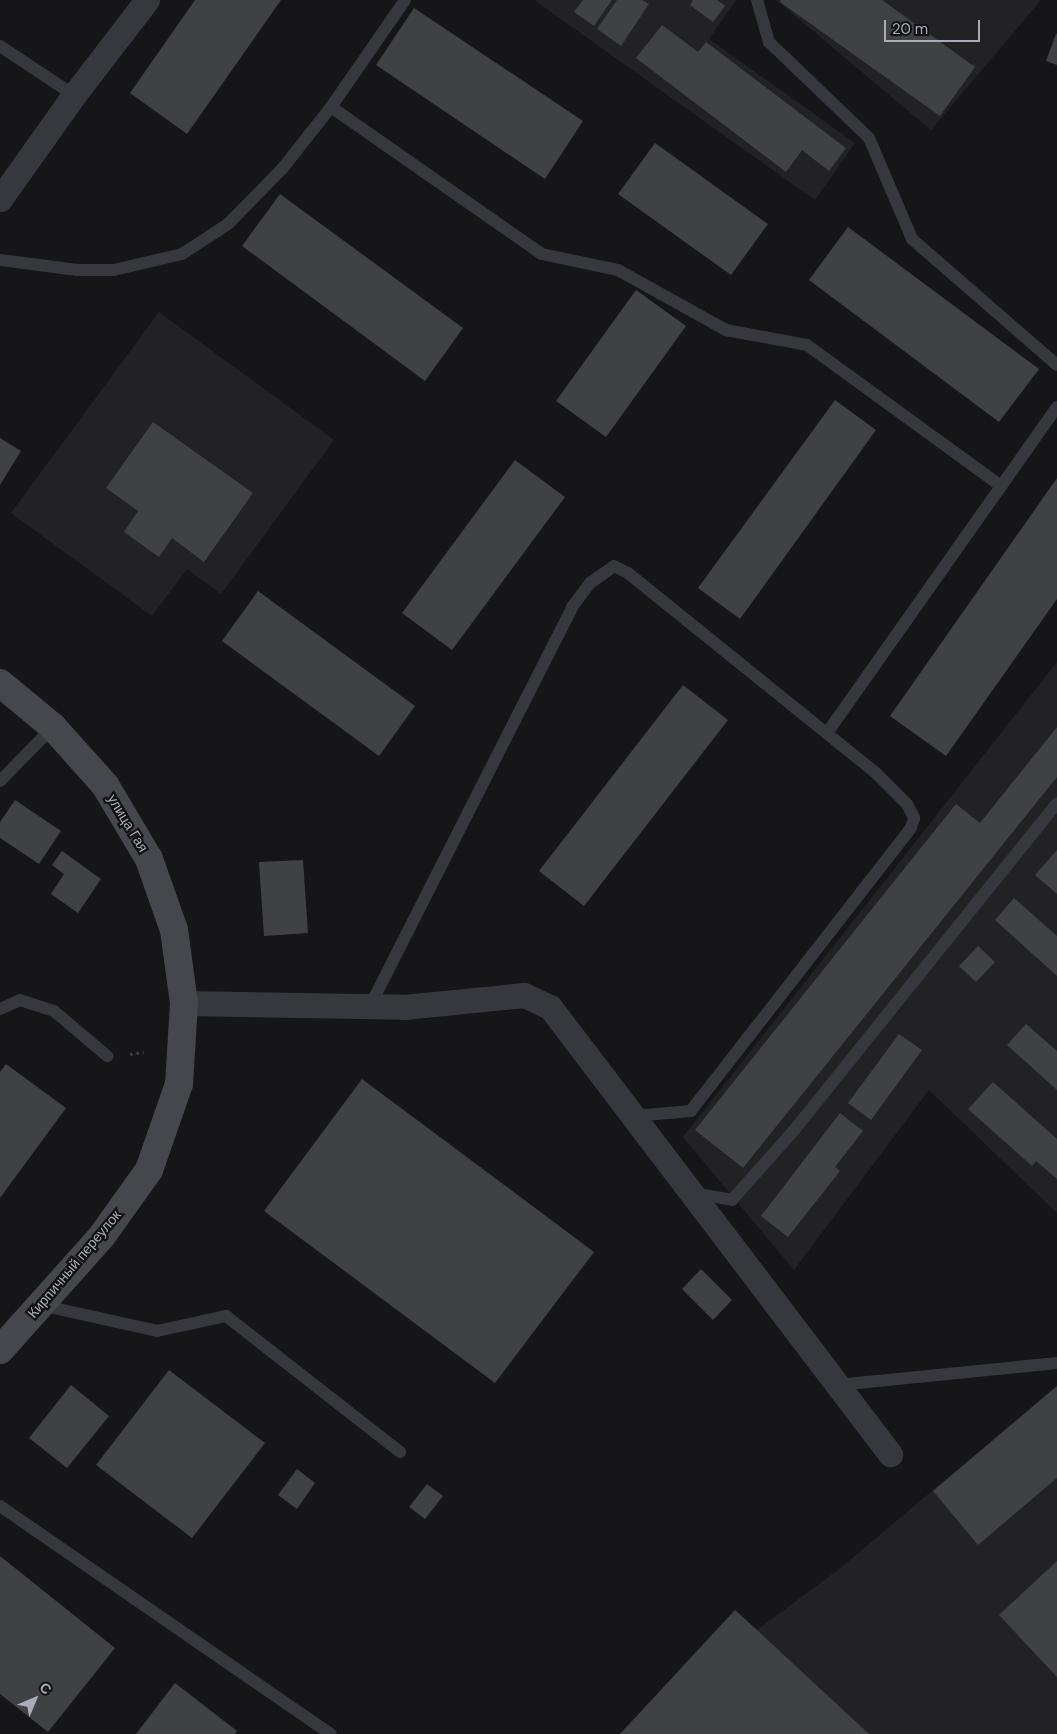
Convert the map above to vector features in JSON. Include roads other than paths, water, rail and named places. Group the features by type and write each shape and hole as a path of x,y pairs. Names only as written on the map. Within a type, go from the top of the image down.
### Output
{"main road":[{"name":"улица Гая","path":"0,683 53,727 105,785 149,859 174,930 184,1003"},
{"name":"Кирпичный переулок","path":"0,1350 102,1236 149,1170 179,1084 184,1003"}],"street":[{"path":"0,199 74,96 148,0"},
{"path":"184,1003 404,1007 524,995 540,1000 550,1007 890,1454"}],"lane":[{"path":"0,260 77,270 114,270 182,254 228,224 282,169 331,107 405,0"},
{"path":"757,0 769,42 869,138 912,240 1057,365"},
{"path":"0,46 74,96"},
{"path":"331,107 542,254 618,270 726,330 807,345 1002,486"},
{"path":"827,733 1057,407"},
{"path":"370,1006 572,608 590,583 614,566 628,573 877,774 907,804 914,818 911,828 691,1111 634,1116"},
{"path":"0,781 53,727"},
{"path":"693,1193 732,1200 795,1129 1057,803"},
{"path":"0,1008 20,1000 54,1011 107,1056"},
{"path":"40,1305 157,1332 226,1316 400,1452"},
{"path":"837,1384 1057,1363"},
{"path":"0,1506 331,1734"}]}
